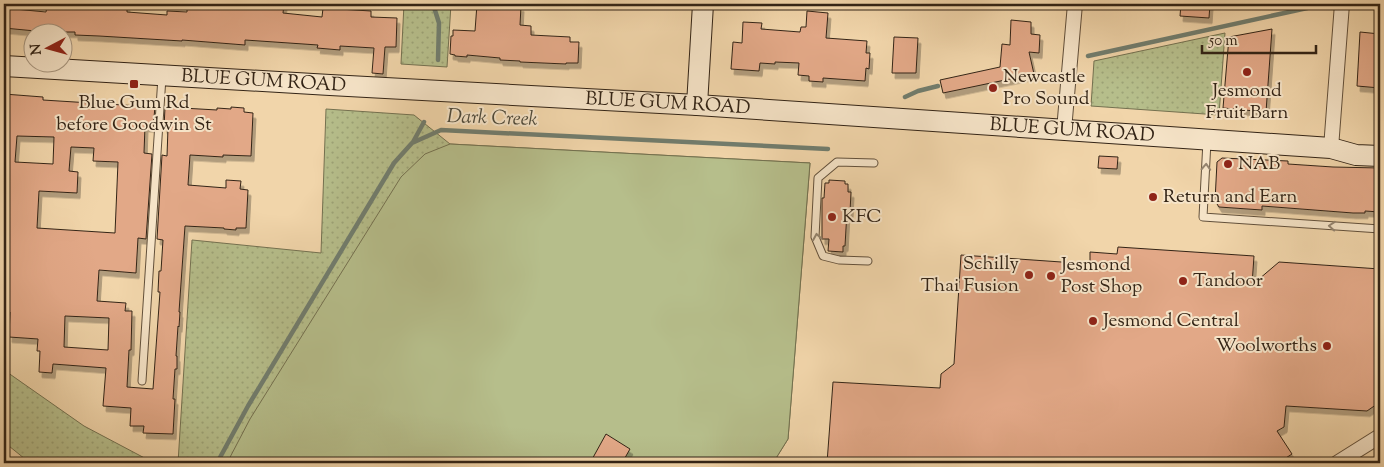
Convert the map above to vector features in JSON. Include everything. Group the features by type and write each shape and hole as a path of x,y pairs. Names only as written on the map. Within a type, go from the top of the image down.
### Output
{"main road":[{"path":"697,105 703,4"},
{"name":"BLUE GUM ROAD","path":"4,66 697,105 1331,148 1356,155 1380,156"},
{"name":"BLUE GUM ROAD","path":"1331,148 1356,142 1380,143"}],"street":[{"path":"1064,130 1075,4"},
{"path":"1331,148 1342,4"},
{"path":"1337,463 1380,436"}],"lane":[{"path":"142,381 162,75"},
{"path":"1207,140 1203,218 1380,229"},
{"path":"868,261 839,260 823,256 815,237 818,178 837,162 874,164"}],"green space":[{"path":"404,4 451,4 447,67 401,64"},
{"path":"1225,33 1219,115 1091,106 1094,61"},
{"path":"326,109 414,115 450,144 810,163 788,439 773,463 178,463 192,240 321,253"},
{"path":"450,144 810,163 788,439 773,463 227,463 250,419 401,177 425,154"},
{"path":"4,370 84,426 154,463 30,463 4,442"}],"building":[{"path":"78,4 124,4 127,5 127,12 167,15 167,11 187,12 187,4 284,4 283,13 322,17 323,8 371,11 371,17 397,18 396,47 385,47 383,74 372,73 374,48 340,46 340,50 317,48 318,45 245,40 245,45 75,35 75,32 72,32 72,22 22,22 22,30 4,28 4,8 46,12 47,5 77,7"},
{"path":"477,4 521,6 520,25 531,26 531,35 570,37 570,42 579,42 578,63 520,62 500,60 500,58 467,55 467,57 450,54 453,30 475,31"},
{"path":"1181,4 1210,4 1209,18 1180,16"},
{"path":"807,11 828,13 826,38 867,41 866,53 870,53 869,69 866,68 865,81 823,78 823,82 809,81 809,76 798,75 799,63 760,63 759,71 731,69 733,42 742,43 743,22 762,23 761,29 800,32 801,27 806,27"},
{"path":"1011,20 1031,22 1031,34 1040,35 1039,53 1029,52 1034,74 943,93 940,80 1000,67 1002,44 1010,45"},
{"path":"1272,29 1266,112 1223,108 1229,37"},
{"path":"1360,32 1380,34 1380,88 1357,86"},
{"path":"894,37 918,38 916,73 892,73"},
{"path":"4,94 43,97 43,100 155,107 153,127 145,126 144,153 152,154 146,239 138,238 136,273 99,270 97,301 126,303 125,311 132,311 131,350 129,350 127,387 153,389 160,292 158,292 159,271 161,271 163,240 157,239 162,155 167,156 168,128 164,128 165,107 217,110 217,108 231,109 231,107 244,108 244,112 253,113 251,156 190,155 188,185 226,188 226,180 241,181 240,189 248,190 246,228 236,228 236,230 185,226 176,356 177,369 175,369 173,399 175,399 173,434 143,433 144,426 130,426 131,408 103,406 106,368 53,364 52,373 39,372 40,351 37,351 38,339 9,337 10,312 4,312","holes":["17,136 54,137 53,164 15,162","71,147 94,148 93,161 118,162 115,233 37,228 39,191 77,193 78,172 69,171","65,316 109,318 108,350 64,347"]},
{"path":"1099,156 1118,157 1117,169 1098,168"},
{"path":"1222,158 1288,161 1288,164 1333,167 1380,168 1378,196 1380,196 1380,212 1365,211 1365,213 1353,213 1262,206 1262,210 1219,207 1215,201 1217,162"},
{"name":"KFC","path":"829,180 845,181 845,184 848,184 848,192 851,192 850,212 847,211 843,252 828,251 829,239 822,239 822,198 824,198 825,183 829,183"},
{"name":"Jesmond Central","path":"1118,247 1254,256 1252,285 1279,262 1380,269 1380,402 1367,411 1286,406 1284,427 1277,431 1292,454 1278,463 827,463 833,382 940,388 941,374 954,364 961,255 1090,264 1090,252 1117,254"},
{"path":"606,434 630,449 622,463 590,463"}],"waterway":[{"path":"433,4 439,23 438,60"},
{"name":"Dark Creek","path":"1088,56 1321,5"},
{"name":"Dark Creek","path":"905,97 918,91 938,86"},
{"path":"413,142 424,122"},
{"name":"Dark Creek","path":"217,463 248,406 394,163 412,143 441,130 828,149"}],"place":[{"name":"Jesmond Fruit Barn","path":"1247,72"},
{"name":"Blue Gum Rd before Goodwin St","path":"134,84"},
{"name":"Newcastle Pro Sound","path":"993,88"},
{"name":"NAB","path":"1228,164"},
{"name":"Return and Earn","path":"1153,197"},
{"name":"KFC","path":"832,217"},
{"name":"Schilly Thai Fusion","path":"1029,275"},
{"name":"Jesmond Post Shop","path":"1051,276"},
{"name":"Tandoor","path":"1183,281"},
{"name":"Jesmond Central","path":"1093,321"},
{"name":"Woolworths","path":"1327,346"}]}
